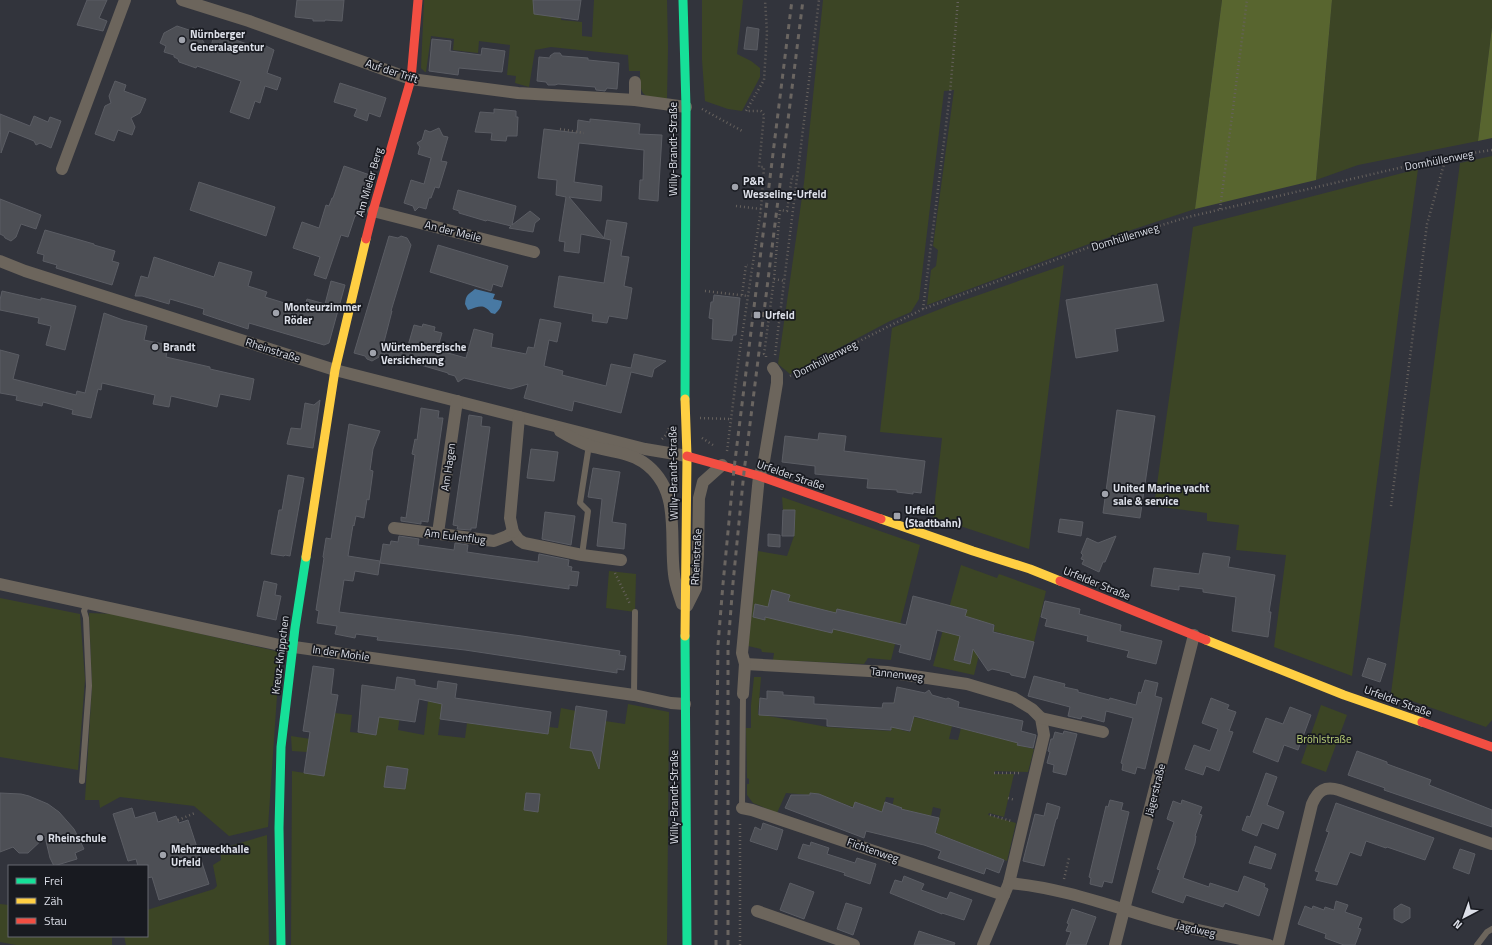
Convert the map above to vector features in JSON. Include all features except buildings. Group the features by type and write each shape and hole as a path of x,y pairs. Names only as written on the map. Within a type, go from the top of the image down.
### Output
{"main road":[{"name":"Am Mieler Berg","path":"336,370 373,211 411,79 418,0"},
{"name":"Willy-Brandt-Straße","path":"683,0 686,107 686,269 684,357 687,456 685,611 687,945"},
{"name":"Kreuz-Knippchen","path":"281,945 279,828 281,747 293,646 336,370"},
{"name":"Urfelder Straße","path":"687,456 759,476 973,551 1030,569 1344,695 1492,747"}],"street":[{"path":"62,169 125,0"},
{"name":"Auf der Trift","path":"182,0 249,21 411,79 518,93 634,100 686,107"},
{"path":"634,100 635,82"},
{"name":"An der Meile","path":"373,211 534,252"},
{"name":"Rheinstraße","path":"0,261 25,271 336,370 645,449 687,456"},
{"name":"Domhüllenweg","path":"759,476 763,467 777,383 777,374 773,368"},
{"name":"Am Hagen","path":"438,533 457,401"},
{"path":"519,417 510,518 513,532 519,540 524,543 582,555 621,560"},
{"name":"Rheinstraße","path":"551,425 577,441 589,446 632,457 642,462 657,475 664,484 669,496 672,514 674,574 685,611"},
{"name":"Rheinstraße","path":"685,611 696,588 699,498 703,482 722,465"},
{"path":"743,694 745,664 742,653 759,476"},
{"name":"Am Eulenflug","path":"394,528 494,541 513,532"},
{"name":"In der Mohle","path":"0,584 272,643 634,695 671,703 685,704"},
{"name":"Jägerstraße","path":"1115,945 1194,635"},
{"name":"Tannenweg","path":"745,664 887,672 966,684 1014,698 1032,709 1041,718 1103,732"},
{"path":"983,945 1010,883 1034,773 1044,735 1041,718"},
{"path":"1278,945 1312,804 1315,797 1321,790 1328,788 1339,790 1492,844"},
{"name":"Fichtenweg","path":"742,808 892,856 1004,895"},
{"path":"1010,883 1061,891 1124,908"},
{"name":"Jagdweg","path":"1124,908 1172,924 1268,945"},
{"path":"757,911 854,945"}],"lane":[{"path":"582,555 588,511 580,503 589,446"},
{"path":"82,781 89,686 86,618 84,611 88,603"},
{"path":"634,612 634,695"},
{"path":"742,808 743,694"},
{"path":"1477,945 1487,932 1492,930"}],"path":[{"path":"726,452 761,209 764,167 759,167 764,114 761,111 746,111 764,80 767,33 765,0"},
{"path":"773,368 819,0"},
{"path":"922,309 950,93 958,0"},
{"path":"1220,209 1247,0"},
{"path":"686,107 702,109 744,132"},
{"path":"560,129 584,133"},
{"name":"Domhüllenweg","path":"777,383 922,309 1087,248 1188,217 1220,209 1446,157 1492,150"},
{"path":"1391,506 1427,224 1446,157"},
{"path":"785,281 774,279 780,210 787,211 792,176 796,176"},
{"path":"736,206 761,209"},
{"path":"742,295 746,265 748,265"},
{"path":"705,291 748,296"},
{"path":"700,418 731,419"},
{"path":"607,558 634,612"},
{"path":"994,773 1034,773"},
{"path":"740,945 740,820 742,808"},
{"path":"178,820 195,813"},
{"path":"990,815 1023,824"},
{"path":"1061,891 1070,858"}],"green space":[{"path":"424,0 563,0 561,20 582,22 582,36 592,37 594,0 667,0 667,100 652,98 644,94 641,86 640,71 629,71 628,55 551,47 535,50 529,87 515,83 516,76 507,75 510,45 479,41 478,53 453,50 454,39 431,36 425,72 421,68"},
{"path":"702,0 743,0 737,54 751,61 760,68 760,77 742,111 728,109 705,101 702,60"},
{"path":"823,0 1222,0 1195,209 1086,245 927,305 931,270 936,266 938,250 933,246 954,90 944,91 919,299 911,312 890,321 790,374 778,364 804,183"},
{"path":"1222,0 1332,0 1316,180 1195,209"},
{"path":"1332,0 1492,0 1492,27 1478,141 1358,165 1316,180"},
{"path":"1492,27 1492,138 1478,141"},
{"path":"1492,156 1492,720 1486,727 1409,700 1390,701 1460,163"},
{"path":"1418,169 1352,676 1274,647 1286,555 1236,550 1239,525 1207,521 1207,513 1154,506 1193,227"},
{"path":"1064,265 1029,549 933,517 942,438 880,432 892,328 953,304"},
{"path":"782,497 920,545 891,660 868,658 864,664 773,660 774,653 762,652 761,649 748,646 758,551 787,556 794,536 795,510 783,510"},
{"path":"961,565 997,578 999,574 1046,591 1034,642 993,631 995,625 987,623 974,675 933,666"},
{"path":"609,571 636,574 635,612 606,608"},
{"path":"0,598 80,614 85,679 78,770 0,757"},
{"path":"89,613 114,614 280,652 268,827 229,836 194,806 120,797 100,808 99,800 85,800 92,686"},
{"path":"754,677 761,677 758,714 827,727 891,731 893,702 907,704 901,730 910,732 914,717 952,726 949,739 958,740 962,724 971,731 1018,742 1018,745 1034,749 1028,772 995,771 994,774 1014,774 1004,817 989,813 988,815 1016,823 1007,861 936,833 941,809 933,807 931,816 892,807 894,798 886,797 876,834 867,830 874,809 856,802 853,807 833,800 832,803 820,799 821,794 811,793 810,795 786,793 777,813 753,803 747,795 747,784 749,784 749,779 747,778 746,728 751,728 751,705"},
{"path":"428,701 442,704 438,735 465,738 467,723 548,734 549,727 558,728 561,708 576,711 605,721 625,724 628,704 669,712 667,945 291,945 292,771 324,776 307,752 292,751 291,736 330,742 335,713 352,715 350,732 376,735 379,711 400,715 398,730 424,735"},
{"name":"Bröhlstraße","path":"1321,705 1347,715 1326,772 1301,763"},
{"path":"267,835 269,945 126,945 124,937 148,937 148,910 214,889 217,886 213,865 221,860 220,849"},
{"path":"0,904 8,905 8,937 112,937 112,945 16,945 0,942"}],"water":[{"path":"475,289 495,294 493,299 502,301 500,309 495,314 483,307 468,310 465,304 466,298"}],"railway":[{"path":"716,945 718,645 734,469 792,0"},
{"path":"728,945 728,646 744,472 803,0"}],"traffic: fast":[{"path":"683,0 686,107 685,399"},
{"path":"281,945 279,828 281,747 295,628 306,557"},
{"path":"685,636 687,945"}],"traffic: slow":[{"path":"306,557 335,370 366,239"},
{"path":"685,399 687,456 685,636"},
{"path":"881,519 1030,569 1060,581"},
{"path":"1206,640 1344,695 1422,722"}],"traffic: jam":[{"path":"366,239 411,79 418,0"},
{"path":"687,456 759,476 881,519"},
{"path":"1060,581 1206,640"},
{"path":"1422,722 1492,747"}],"place":[{"name":"Nürnberger Generalagentur","path":"182,40"},
{"name":"P&R Wesseling-Urfeld","path":"735,187"},
{"name":"Monteurzimmer Röder","path":"276,313"},
{"name":"Urfeld","path":"757,315"},
{"name":"Brandt","path":"155,347"},
{"name":"Würtembergische Versicherung","path":"373,353"},
{"name":"United Marine yacht sale & service","path":"1105,494"},
{"name":"Urfeld (Stadtbahn)","path":"897,516"},
{"name":"Rheinschule","path":"40,838"},
{"name":"Mehrzweckhalle Urfeld","path":"163,855"}]}
